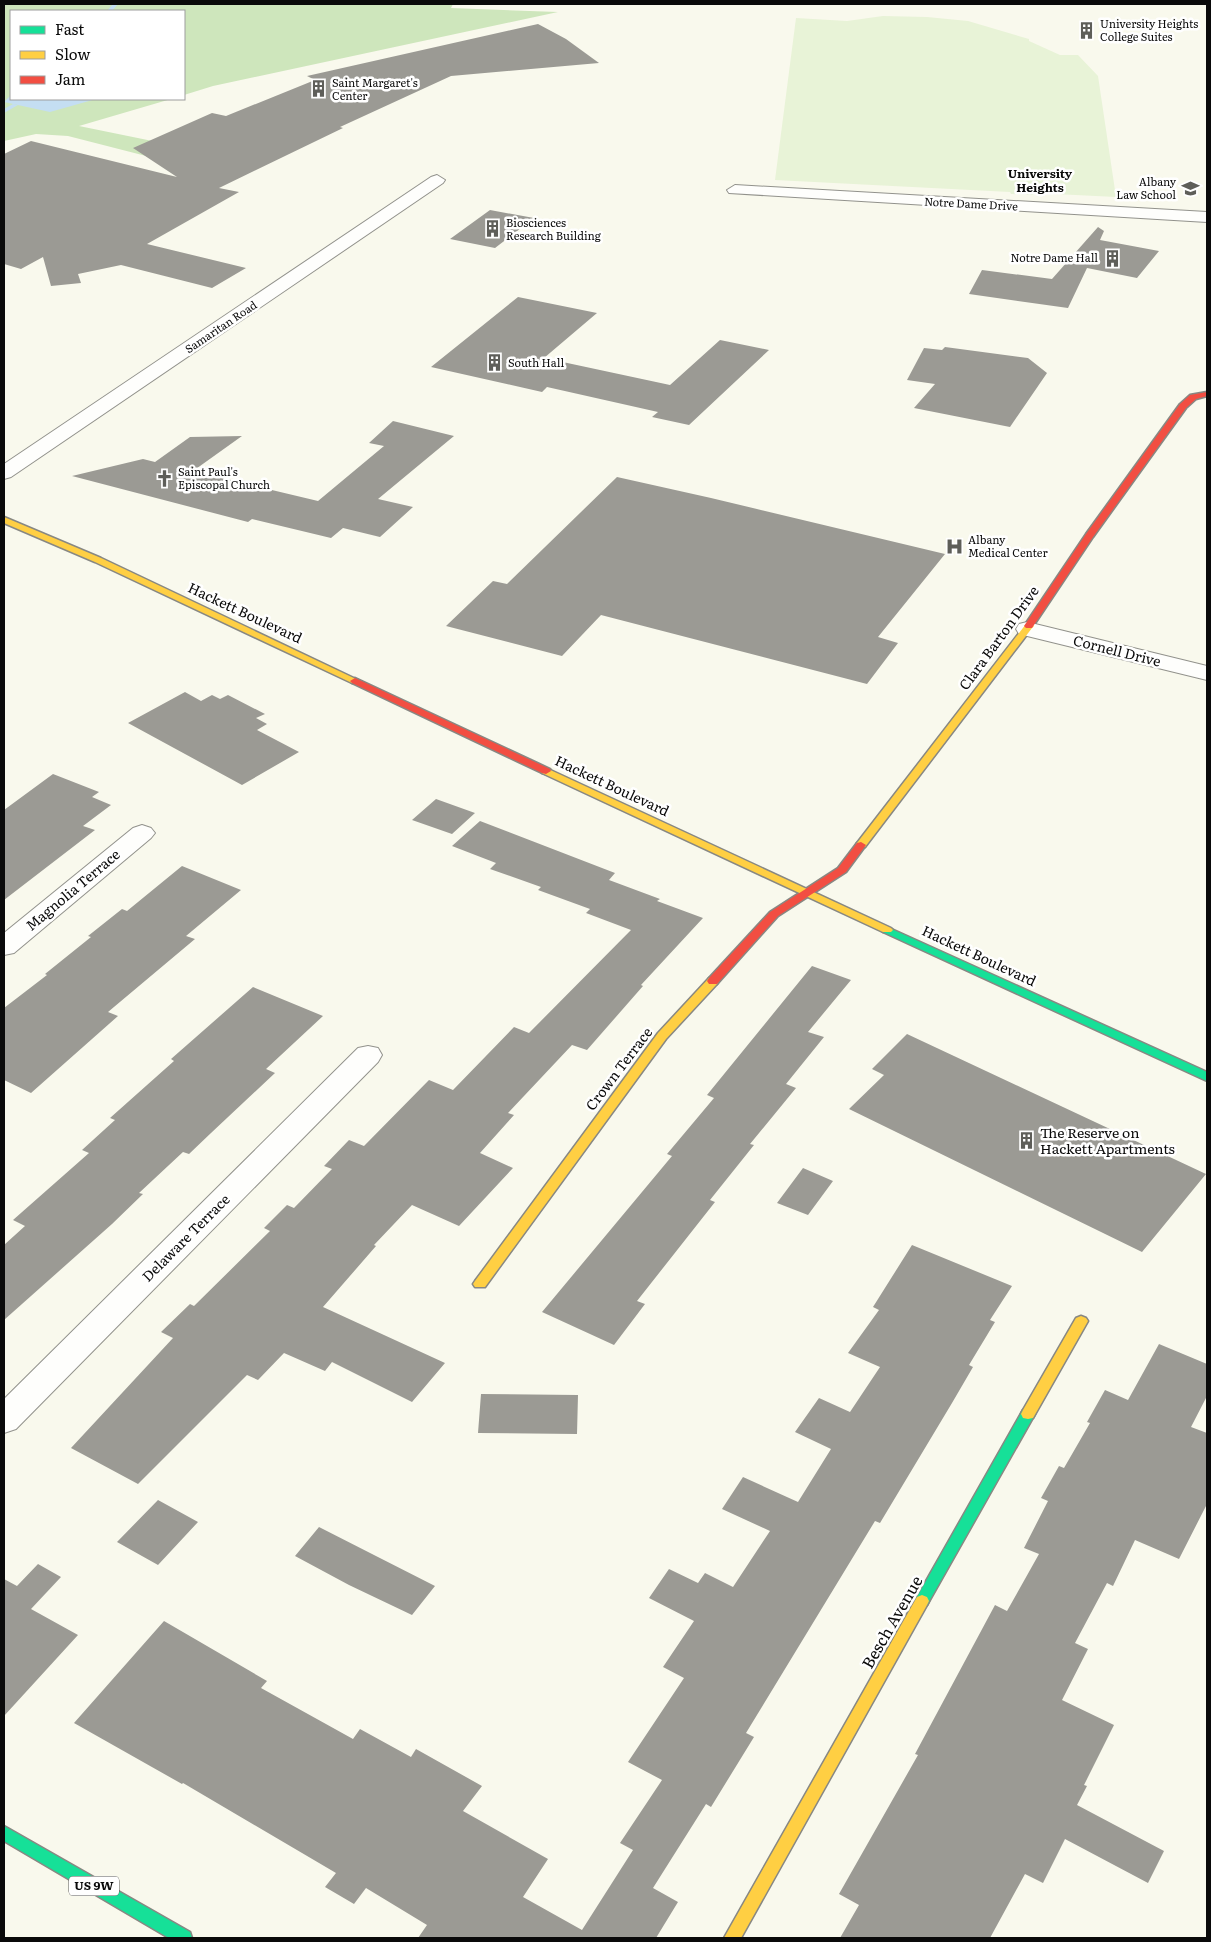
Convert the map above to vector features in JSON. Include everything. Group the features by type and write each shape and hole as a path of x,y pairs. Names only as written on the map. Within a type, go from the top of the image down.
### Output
{"street":[{"name":"Samaritan Road","path":"4,473 437,180"},
{"name":"Notre Dame Drive","path":"735,190 1207,217"},
{"name":"Clara Barton Drive","path":"806,893 842,870 1027,629 1090,536 1183,406 1194,397 1207,394"},
{"name":"Hackett Boulevard","path":"4,520 98,560 806,893 1207,1077"},
{"name":"Cornell Drive","path":"1027,629 1207,673"},
{"name":"Magnolia Terrace","path":"4,947 142,833"},
{"name":"Crown Terrace","path":"480,1284 662,1036 774,914 806,893"},
{"name":"Delaware Terrace","path":"4,1420 368,1055"},
{"name":"Besch Avenue","path":"732,1938 1082,1321"},
{"name":"US 9W","path":"4,1833 184,1938"}],"green space":[{"path":"4,4 453,4 451,8 558,12 213,86 185,95 185,10 10,10 10,100 168,100 79,126 172,145 189,167 68,136 36,134 4,141"},
{"path":"883,16 927,17 968,21 1029,39 1029,41 1060,55 1078,55 1098,76 1116,197 1035,193 1034,195 1011,194 1010,192 775,180 796,18 847,21"}],"water":[{"path":"10,96 10,100 92,100 50,112 4,102"}],"building":[{"path":"538,24 566,39 599,63 451,76 340,127 343,128 219,188 239,192 147,244 246,268 212,288 121,265 78,274 81,283 51,286 43,257 21,269 4,264 4,154 31,141 177,177 133,148 212,113 226,116 315,80 307,76"},
{"name":"Biosciences Research Building","path":"490,210 534,218 495,248 450,239"},
{"path":"1098,227 1104,231 1100,240 1159,251 1137,278 1087,268 1068,308 969,294 982,270 1052,279"},
{"name":"South Hall","path":"518,297 597,313 544,358 670,385 720,340 769,350 689,425 652,417 658,412 547,387 542,392 431,367"},
{"path":"945,347 1028,358 1047,373 1010,427 914,408 935,384 907,380 924,348 942,350"},
{"name":"Saint Paul's Episcopal Church","path":"393,421 454,436 378,499 413,507 380,537 343,528 331,538 252,519 248,522 72,476 143,459 155,462 190,437 242,436 193,471 318,501 384,446 369,443"},
{"path":"617,477 945,554 878,637 898,643 867,684 601,615 562,656 446,626 493,581 507,584"},
{"path":"185,692 201,701 212,695 220,699 228,695 265,714 256,718 267,724 257,730 299,752 242,785 128,723"},
{"path":"53,774 99,792 92,797 111,805 83,826 95,830 4,900 4,810"},
{"path":"436,799 475,813 452,834 412,820"},
{"path":"480,821 615,873 609,880 703,918 641,985 643,986 587,1050 572,1045 508,1113 514,1115 480,1153 513,1168 459,1226 412,1205 374,1245 376,1246 323,1307 445,1363 412,1402 332,1362 325,1371 284,1353 258,1380 247,1375 138,1484 71,1448 173,1338 161,1332 190,1304 194,1306 270,1231 264,1228 287,1205 294,1208 332,1169 324,1166 349,1140 364,1146 429,1080 453,1090 514,1027 529,1033 631,930 586,913 590,909 538,890 541,887 490,869 496,863 452,846"},
{"path":"182,866 241,890 186,936 195,939 108,1012 118,1016 31,1093 4,1080 4,1008 47,975 45,974 91,937 88,936 122,909 127,911"},
{"path":"812,966 851,980 808,1032 824,1037 786,1084 796,1088 750,1144 754,1145 710,1200 715,1202 637,1301 645,1304 614,1345 542,1312 672,1156 667,1154 714,1098 707,1095"},
{"path":"253,987 323,1016 266,1069 275,1073 189,1154 183,1152 139,1193 143,1194 112,1224 4,1320 4,1245 25,1226 13,1220 89,1153 82,1150 115,1120 110,1118 174,1061 171,1059"},
{"name":"The Reserve on Hackett Apartments","path":"907,1034 1206,1174 1142,1252 849,1109 884,1075 872,1069"},
{"path":"803,1168 833,1181 808,1215 777,1203"},
{"path":"912,1245 1012,1286 990,1320 995,1322 969,1365 973,1367 952,1403 880,1523 875,1521 746,1733 754,1737 711,1807 706,1804 653,1888 678,1902 656,1938 418,1938 427,1925 366,1888 354,1904 325,1887 336,1873 183,1783 74,1723 164,1621 267,1681 261,1688 353,1739 360,1729 411,1757 416,1749 482,1786 463,1811 548,1859 523,1897 582,1930 633,1850 620,1843 662,1780 628,1762 684,1678 663,1667 694,1621 649,1598 669,1569 698,1583 705,1573 733,1587 770,1531 722,1509 743,1477 798,1502 831,1449 795,1432 819,1398 850,1412 880,1367 848,1353 879,1310 873,1307"},
{"path":"1159,1344 1207,1364 1207,1396 1191,1427 1207,1433 1207,1504 1179,1559 1135,1540 1113,1586 1107,1583 1075,1643 1088,1649 1062,1700 1114,1725 1084,1785 1087,1786 1077,1805 1164,1851 1148,1883 1065,1839 1043,1883 1025,1874 990,1938 840,1938 859,1905 839,1894 918,1755 915,1754 995,1605 1007,1611 1039,1554 1024,1548 1048,1501 1041,1498 1059,1466 1064,1468 1090,1423 1087,1422 1105,1390 1128,1400"},
{"path":"481,1394 578,1395 577,1434 478,1433"},
{"path":"158,1500 198,1522 158,1565 117,1542"},
{"path":"319,1527 435,1586 412,1615 349,1585 295,1556"},
{"path":"38,1564 61,1577 31,1609 78,1635 4,1716 4,1579 17,1586"}],"waterway":[{"path":"110,10 116,4"},
{"path":"4,111 15,105"}],"traffic: fast":[{"path":"887,930 1207,1077"},
{"path":"922,1601 1028,1414"},
{"path":"4,1833 184,1938"}],"traffic: slow":[{"path":"4,520 98,560 355,681"},
{"path":"861,845 1029,626"},
{"path":"546,771 887,930"},
{"path":"480,1284 662,1036 713,981"},
{"path":"1028,1414 1081,1321"},
{"path":"732,1938 922,1601"}],"traffic: jam":[{"path":"1029,626 1089,536 1183,406 1193,397 1207,394"},
{"path":"355,681 546,771"},
{"path":"713,981 774,914 842,870 861,845"}],"place":[{"name":"University Heights College Suites","path":"1086,30"},
{"name":"Saint Margaret's Center","path":"318,89"},
{"name":"Albany Law School","path":"1190,188"},
{"name":"Biosciences Research Building","path":"492,229"},
{"name":"Notre Dame Hall","path":"1112,258"},
{"name":"South Hall","path":"494,363"},
{"name":"Saint Paul's Episcopal Church","path":"164,478"},
{"name":"Albany Medical Center","path":"954,546"},
{"name":"The Reserve on Hackett Apartments","path":"1026,1141"}],"district":[{"name":"University Heights","path":"1040,181"}]}
